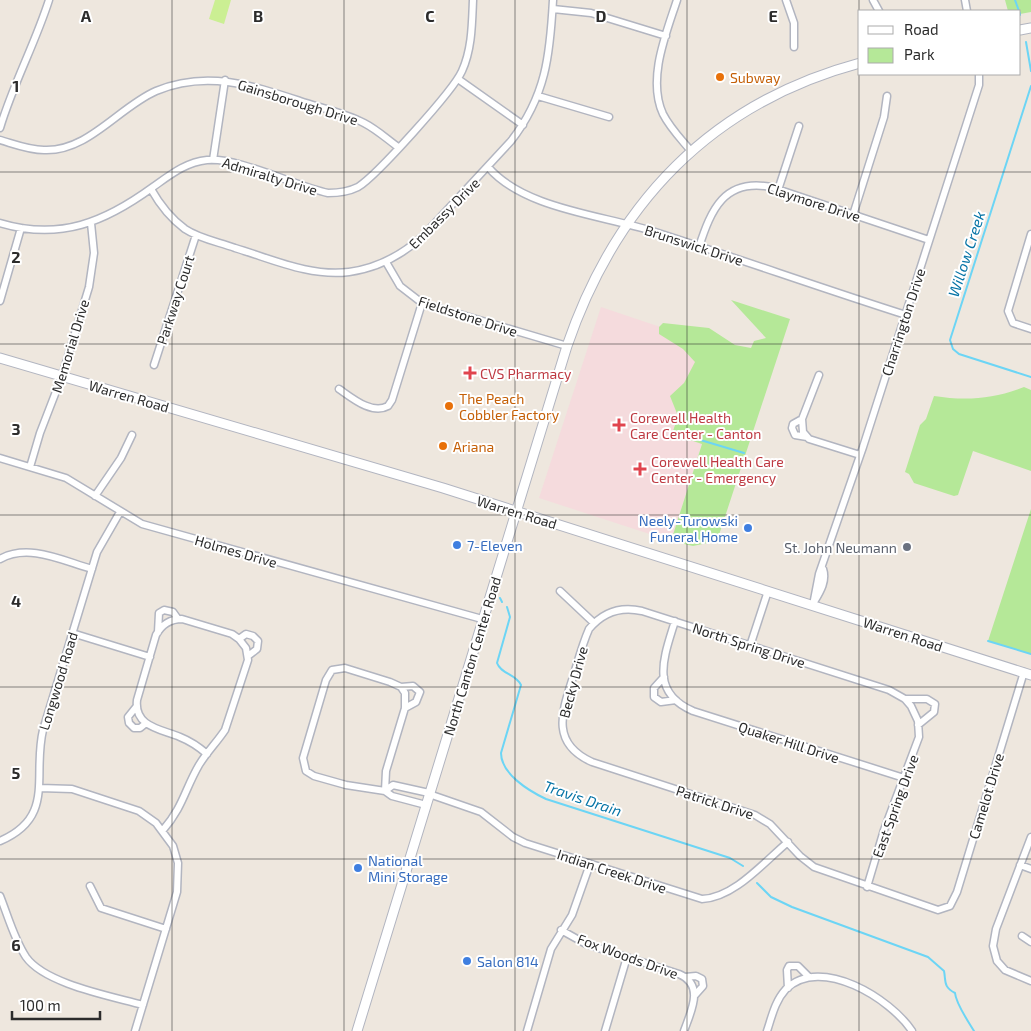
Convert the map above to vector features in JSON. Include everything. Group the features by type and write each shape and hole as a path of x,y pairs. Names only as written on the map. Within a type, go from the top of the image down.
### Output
{"main road":[{"name":"North Canton Center Road","path":"357,1031 515,511 567,346 593,280 625,225 657,185 691,151 730,121 767,99 817,76 858,64"},
{"name":"Warren Road","path":"0,358 515,511 1028,674"}],"street":[{"path":"0,128 11,91 35,38 48,0"},
{"name":"Admiralty Drive","path":"0,223 20,228 54,230 91,223 119,211 185,166 198,161 229,162 321,191 337,193 349,191 362,184 398,147 458,79 466,63 471,42 473,0"},
{"name":"Embassy Drive","path":"151,189 170,217 196,235 314,271 349,272 386,262 408,250 423,236 488,167 523,125 538,96 548,62 553,0"},
{"path":"677,0 658,70 658,99 672,128 691,151"},
{"path":"786,0 794,23 794,46"},
{"path":"553,10 590,12 666,36"},
{"name":"Charrington Drive","path":"813,605 814,590 823,569 906,315 979,85 979,75"},
{"path":"458,79 523,125"},
{"path":"213,160 225,80"},
{"name":"Gainsborough Drive","path":"0,140 37,150 63,148 81,141 137,101 157,91 191,81 225,80 252,86 358,120 398,147"},
{"path":"538,96 609,117"},
{"path":"854,215 884,117 887,96"},
{"path":"778,190 799,126"},
{"name":"Brunswick Drive","path":"488,167 503,182 522,193 625,225 643,228 906,315"},
{"name":"Claymore Drive","path":"700,247 711,212 726,195 750,186 764,186 778,190 929,240"},
{"name":"Memorial Drive","path":"30,467 40,433 62,376 92,276 94,253 91,223"},
{"path":"0,301 20,228"},
{"path":"1031,234 1010,304 1009,318 1015,324 1031,329"},
{"name":"Parkway Court","path":"154,365 196,235"},
{"name":"Fieldstone Drive","path":"386,262 400,286 422,303 567,346"},
{"path":"339,389 358,402 378,409 388,406 392,400 422,303"},
{"path":"807,438 802,428 802,419 819,376"},
{"path":"802,419 793,424 792,431 795,435 860,455"},
{"path":"96,496 121,458 132,434"},
{"name":"Holmes Drive","path":"0,458 66,478 142,524 207,544 482,619"},
{"name":"Longwood Road","path":"0,841 18,832 30,820 38,800 40,788 38,758 41,740 92,569 102,541 120,512"},
{"path":"0,559 10,554 28,552 92,569"},
{"path":"560,591 594,623"},
{"path":"750,646 768,591"},
{"name":"North Spring Drive","path":"594,623 609,612 627,608 675,621 888,690 904,699 914,712"},
{"path":"145,724 140,728 134,728 129,723 128,717 136,707 158,632 159,614 164,610 173,612 178,619"},
{"path":"158,632 165,624 178,619 232,634 240,639 246,648 248,656 228,724 196,770 180,808 163,830"},
{"name":"Quaker Hill Drive","path":"675,621 663,660 664,677 654,688 654,697 661,702 676,700 693,711 904,778"},
{"name":"Becky Drive","path":"567,742 562,726 563,708 584,640 594,623"},
{"path":"72,633 150,657"},
{"path":"240,639 246,634 253,636 258,641 257,649 248,656"},
{"path":"405,708 418,699 420,692 414,686 401,687 345,668 332,670 327,678 303,758 304,768 314,776 358,788 386,790 392,796 426,805"},
{"name":"Camelot Drive","path":"938,910 946,908 955,899 1028,674"},
{"path":"664,677 668,690 676,700"},
{"path":"386,790 386,771 405,708 406,699 401,687"},
{"name":"North Spring Drive","path":"904,699 927,699 935,704 934,712 918,725"},
{"path":"136,707 140,718 145,724 187,740 207,754"},
{"name":"East Spring Drive","path":"867,887 884,830 918,746 918,725 914,712"},
{"name":"Patrick Drive","path":"567,742 573,750 592,762 755,815 770,824 800,856 814,867 867,887 938,910"},
{"name":"Indian Creek Drive","path":"386,790 393,786 403,786 481,812 518,840 696,898 710,899 731,891 788,842"},
{"path":"40,788 72,789 128,807 147,816 163,830 175,852 179,874 177,892 135,1031"},
{"path":"1031,837 996,929 993,949 997,961 1005,970 1031,981"},
{"path":"527,1031 549,955 578,900 590,864"},
{"path":"1020,865 1031,869"},
{"path":"90,886 101,908 166,929"},
{"path":"0,896 23,951 39,970 55,979 143,1005"},
{"name":"Fox Woods Drive","path":"562,930 586,944 685,977 693,986 694,995"},
{"path":"1022,936 1031,942"},
{"path":"605,1031 628,957"},
{"path":"788,988 786,970 792,965 798,966 809,977"},
{"path":"684,1031 694,995 701,990 704,982 696,976 685,977"},
{"path":"767,1031 776,1004 788,988 798,981 809,977 830,978 872,993 893,1008 912,1031"}],"shaded area":[{"name":"Corewell Health Care Center - Canton","path":"601,307 702,341 672,433 702,443 671,541 539,498"}],"green space":[{"path":"215,0 231,0 224,24 209,19"},
{"path":"1005,0 1031,0 1031,12 1021,14 1021,10 1008,10"},
{"path":"731,300 790,319 717,541 693,546 671,541 702,444 672,434 678,416 670,396 684,383 695,362 683,349 659,334 659,327 663,323 709,328 735,345 751,348 754,341 766,338"},
{"path":"1024,387 1031,390 1031,471 973,451 958,495 954,496 914,483 909,474 905,472 920,425 926,419 934,396 980,398"},
{"path":"1031,509 1031,654 988,641"}],"waterway":[{"name":"Willow Creek","path":"1015,0 1019,10"},
{"name":"Willow Creek","path":"1026,42 1031,71"},
{"name":"Willow Creek","path":"1031,86 950,340 953,349 959,354 1031,377"},
{"path":"677,433 744,453"},
{"name":"Travis Drain","path":"500,598 502,602"},
{"name":"Travis Drain","path":"507,607 510,617 497,663 502,670 516,678 521,685 501,753 502,761 511,775 524,786 546,799 730,858 743,866"},
{"path":"988,641 1031,654"},
{"name":"Travis Drain","path":"757,883 771,897 792,907 928,957 944,971 947,986 955,993 960,1007 974,1031"}],"place":[{"name":"Subway","path":"720,77"},
{"name":"CVS Pharmacy","path":"470,373"},
{"name":"The Peach Cobbler Factory","path":"449,406"},
{"name":"Corewell Health Care Center - Canton","path":"619,425"},
{"name":"Ariana","path":"443,446"},
{"name":"Corewell Health Care Center - Emergency","path":"640,469"},
{"name":"Neely-Turowski Funeral Home","path":"748,528"},
{"name":"7-Eleven","path":"457,545"},
{"name":"St. John Neumann","path":"907,547"},
{"name":"National Mini Storage","path":"358,868"},
{"name":"Salon 814","path":"467,961"}]}
